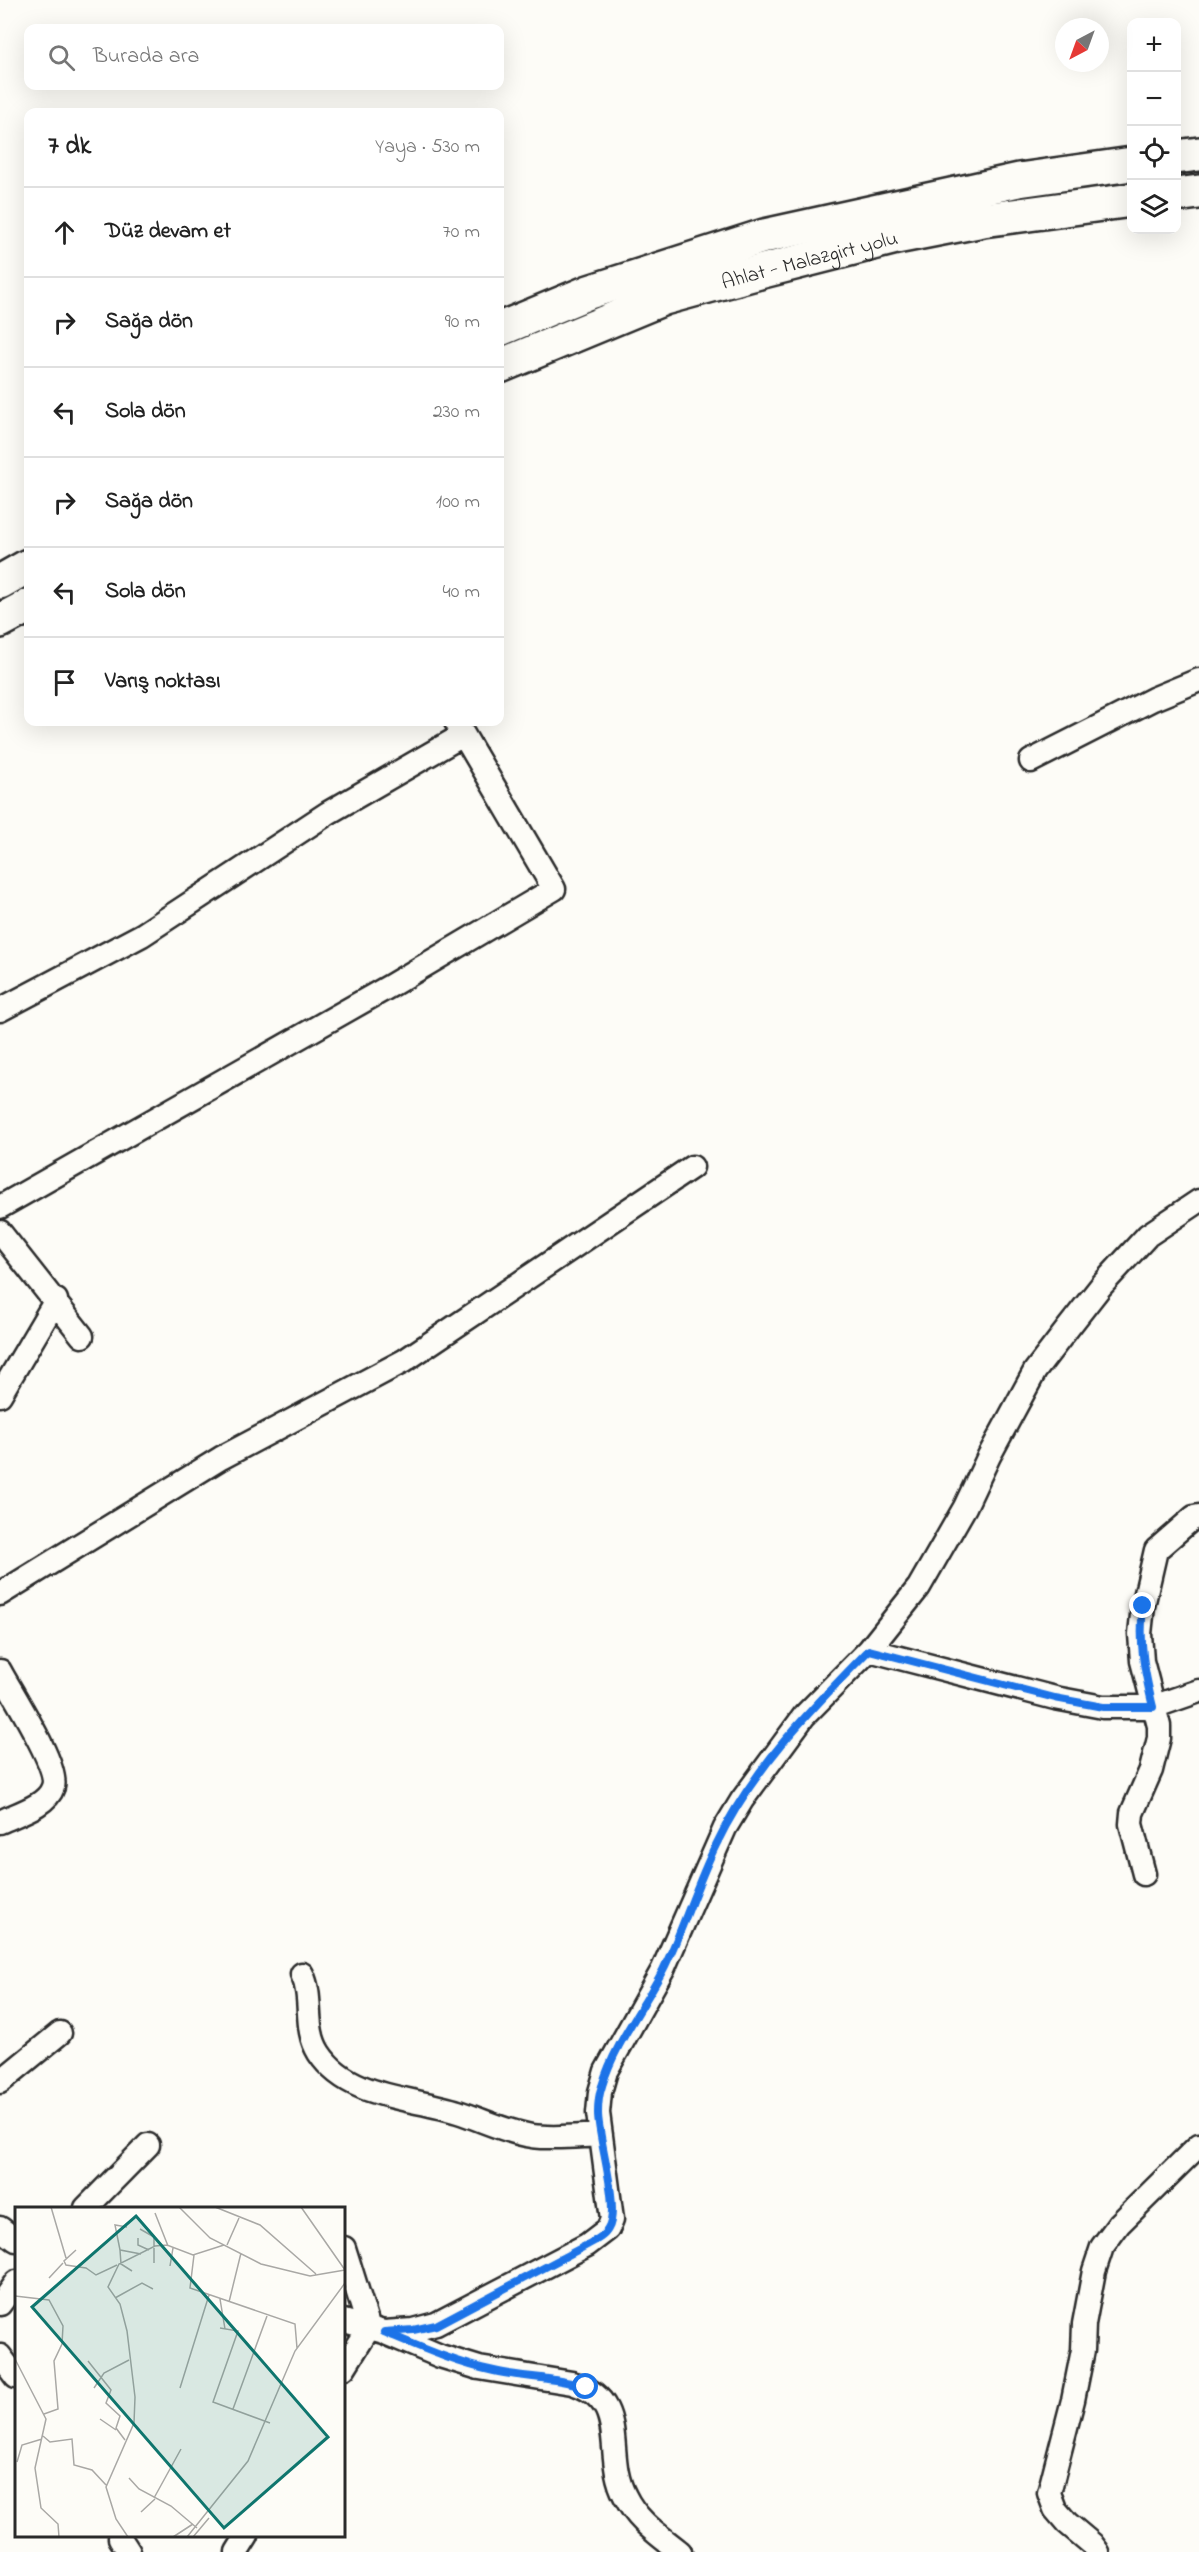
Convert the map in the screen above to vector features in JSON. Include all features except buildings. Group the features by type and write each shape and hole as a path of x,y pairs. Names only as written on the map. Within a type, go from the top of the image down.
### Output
{"main road":[{"path":"1181,156 1199,154"},
{"name":"Ahlat - Malazgirt yolu","path":"504,327 589,292 764,236 1019,180 1127,165"},
{"path":"1181,194 1199,192"},
{"name":"Ahlat - Malazgirt yolu","path":"504,364 664,298 763,271 896,237 983,220 1127,201"},
{"path":"0,582 24,568"},
{"path":"0,621 24,608"}],"street":[{"path":"1031,761 1153,699 1199,680"},
{"path":"0,1010 142,935 460,728 554,889 390,986 0,1207"},
{"path":"0,1594 221,1458 405,1361 692,1167"},
{"path":"345,2367 376,2330 413,2330 436,2325 600,2237 608,2229 612,2219 598,2114 600,2092 606,2071 663,1969 725,1828 741,1800 804,1716 869,1650 920,1587 944,1546 1035,1371 1124,1259 1148,1235 1199,1201"},
{"path":"0,1232 56,1300 82,1336"},
{"path":"0,1395 56,1300"},
{"path":"1144,1874 1131,1824 1134,1805 1150,1770 1159,1738 1159,1726 1142,1661 1140,1634 1143,1606 1156,1550 1194,1517 1199,1516"},
{"path":"869,1650 1055,1698 1103,1707 1153,1707 1199,1691"},
{"path":"0,1671 45,1752 54,1786 48,1796 38,1803 0,1822"},
{"path":"302,1974 309,1989 310,2034 319,2052 343,2078 377,2092 456,2111 508,2130 533,2136 601,2135"},
{"path":"0,2082 60,2032"},
{"path":"87,2207 148,2145"},
{"path":"1098,2552 1055,2509 1049,2493 1073,2400 1083,2350 1083,2324 1094,2271 1102,2247 1119,2224 1199,2145"},
{"path":"0,2228 15,2239"},
{"path":"345,2251 376,2330"},
{"path":"0,2304 15,2283"},
{"path":"345,2321 376,2330 478,2368 572,2383 586,2387 597,2394 604,2403 613,2428 614,2464 624,2495 643,2522 680,2552"},
{"path":"0,2356 15,2376"},
{"path":"237,2552 246,2537"}],"route":[{"path":"586,2387 535,2376 478,2368 384,2332 413,2330 436,2325 587,2245 608,2229 612,2219 598,2114 600,2092 606,2071 663,1969 715,1845 741,1800 804,1716 869,1650 1055,1698 1103,1707 1153,1707 1142,1661 1140,1634 1143,1606"}]}
